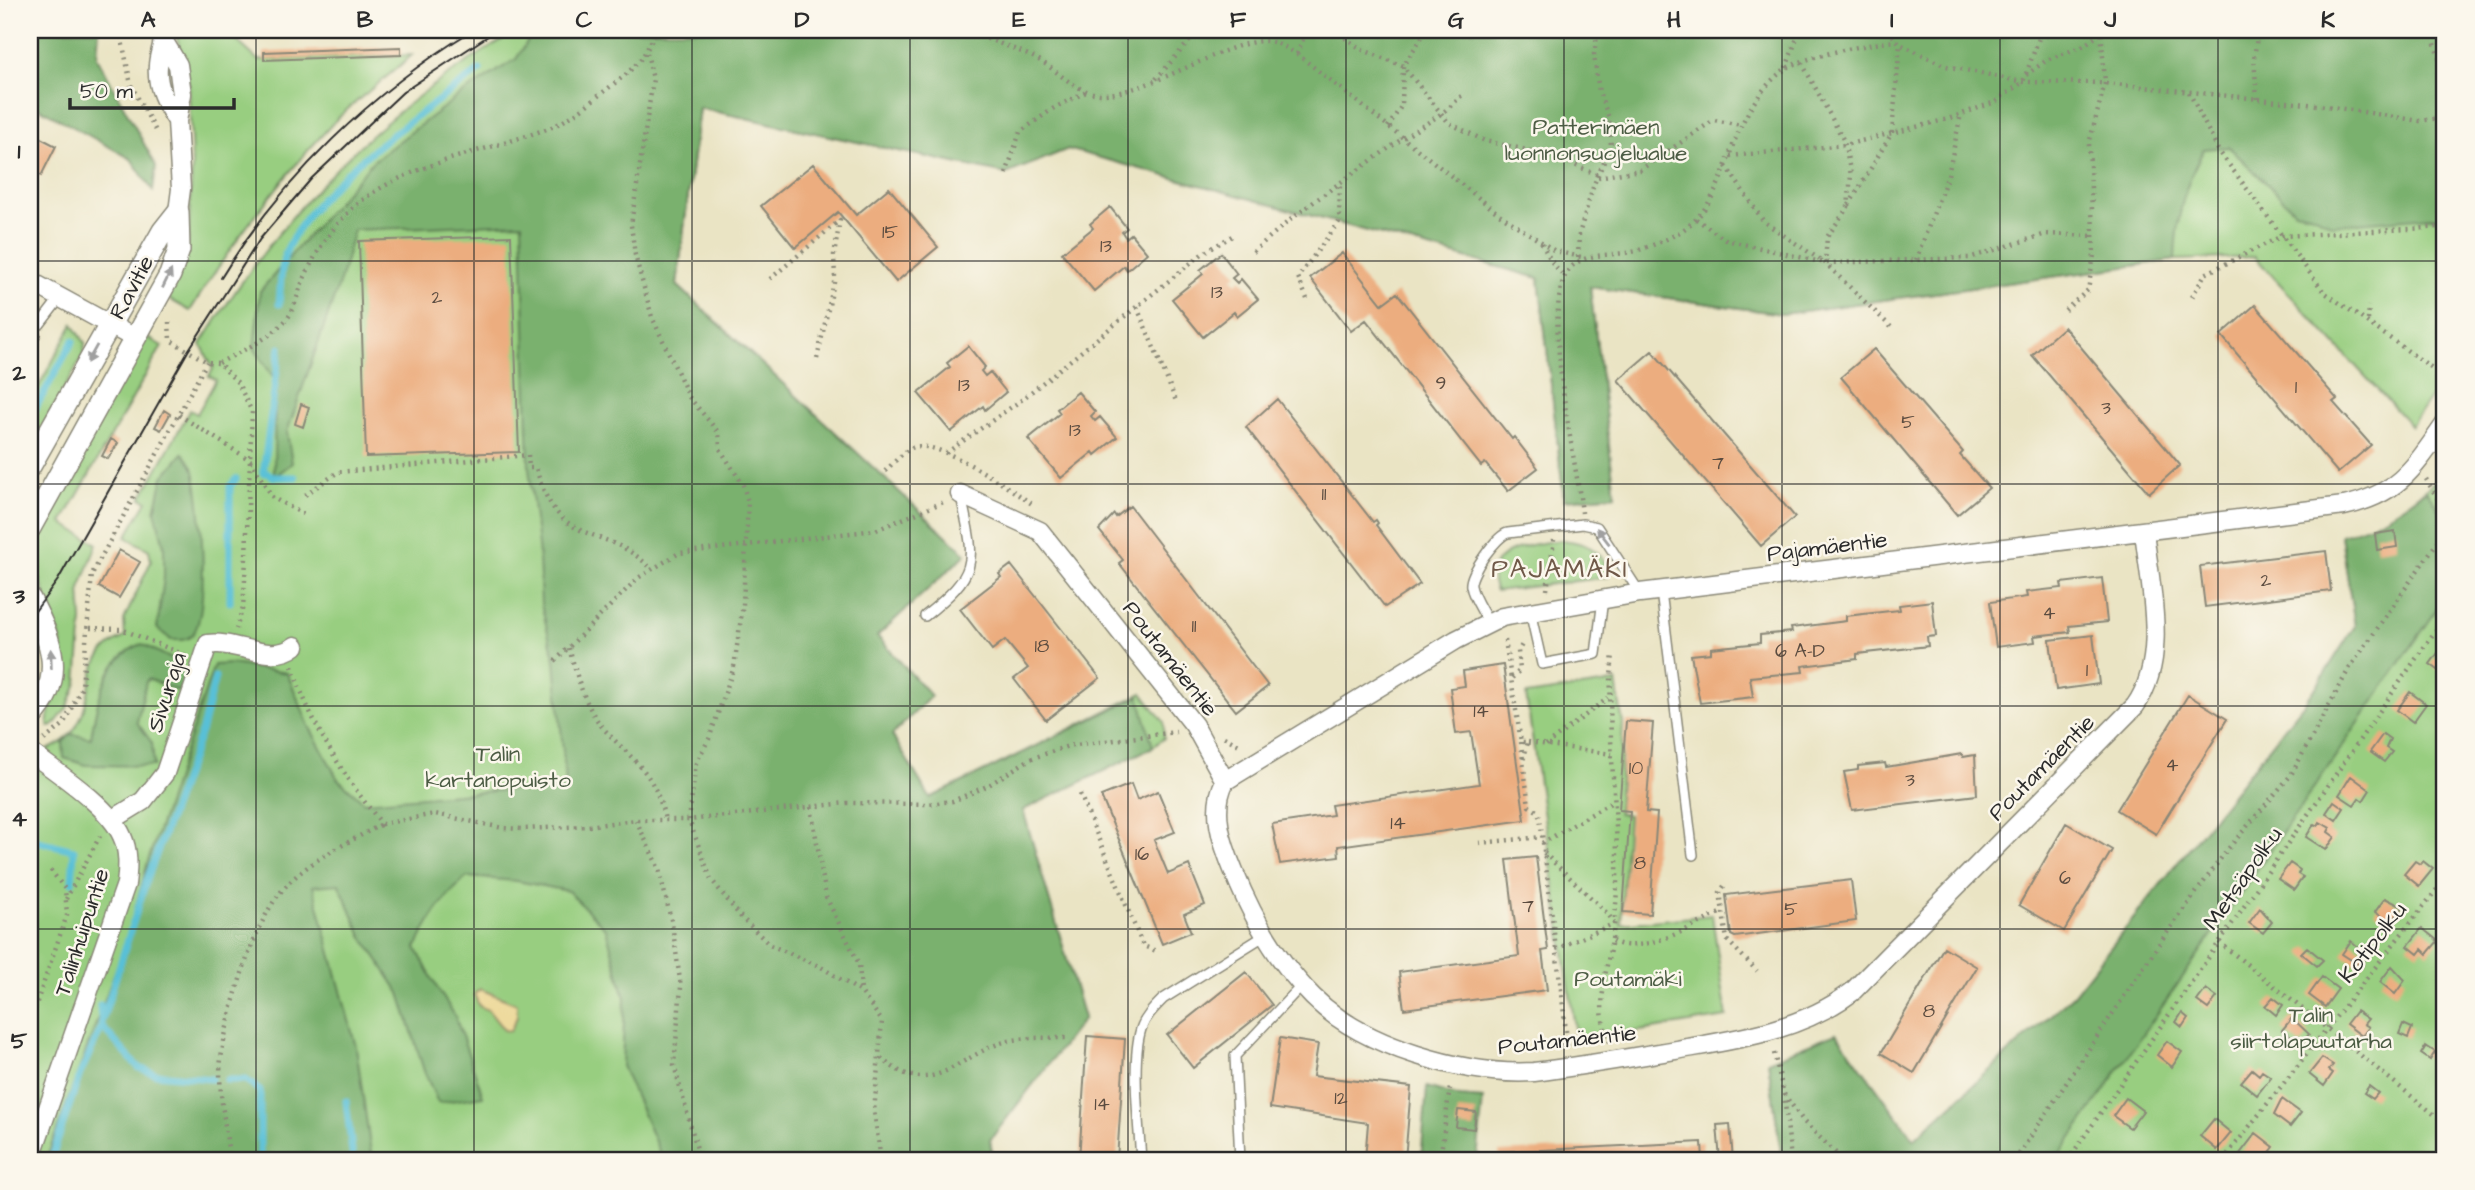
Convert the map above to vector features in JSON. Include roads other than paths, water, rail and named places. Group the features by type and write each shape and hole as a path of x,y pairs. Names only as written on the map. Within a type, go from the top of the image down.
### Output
{"street":[{"path":"163,35 157,67 160,88 177,121 181,189 178,212"},
{"name":"Ravitie","path":"30,466 163,231 178,212"},
{"name":"Ravitie","path":"30,528 170,275 178,255 178,212"},
{"path":"30,281 134,338"},
{"name":"Pajamäentie","path":"1225,781 1488,622 1537,610 1640,593 2144,531 2371,500 2392,488 2413,468 2445,425"},
{"name":"Poutamäentie","path":"960,494 1040,531 1194,725 1225,781 1217,807 1220,827 1244,895 1264,936 1303,985 1325,1007 1352,1025 1410,1052 1501,1074 1589,1065 1735,1040 1809,1019 1852,992 2135,706 2144,693 2155,655 2144,531"},
{"path":"30,600 47,629 52,657 49,689 42,705 30,718"},
{"name":"Sivuraja","path":"111,819 143,801 165,773 208,644 275,653 288,652 295,646"},
{"name":"Talinhuipuntie","path":"31,1151 126,884 127,849 111,819 35,747"}],"lane":[{"path":"40,324 60,298"},
{"path":"926,615 954,592 971,562 972,547 960,494"},
{"path":"1488,622 1471,584 1497,538 1508,533 1583,524 1597,527 1640,593"},
{"path":"1661,591 1693,855"},
{"path":"1537,610 1534,632 1542,664 1596,654 1604,599"},
{"path":"1140,1160 1137,1053 1141,1030 1149,1013 1163,999 1264,936"},
{"path":"1240,1160 1235,1056 1303,985"}],"waterway":[{"path":"279,304 286,252 305,219 325,195 374,149 480,70"},
{"path":"30,418 73,341"},
{"path":"263,473 280,348"},
{"path":"265,472 275,477 295,477"},
{"path":"230,602 230,486 236,479"},
{"path":"103,1018 145,885 202,729 215,677"},
{"path":"30,839 74,850 72,882"},
{"path":"100,1005 102,1027 139,1068 156,1074 211,1079"},
{"path":"51,1160 80,1074 102,1027"},
{"path":"227,1080 246,1080 260,1091 260,1160"},
{"path":"346,1101 353,1160"}],"tram line":[{"path":"221,278 272,206 332,139 400,80 473,30"},
{"path":"30,618 58,580 188,351 260,239 312,178 403,92 497,30"}],"district":[{"name":"PAJAMÄKI","path":"1560,568"}],"park label":[{"name":"Patterimäen luonnonsuojelualue","path":"1596,139"},
{"name":"Talin kartanopuisto","path":"498,766"},
{"name":"Poutamäki","path":"1628,978"},
{"name":"Talin siirtolapuutarha","path":"2311,1027"}]}
